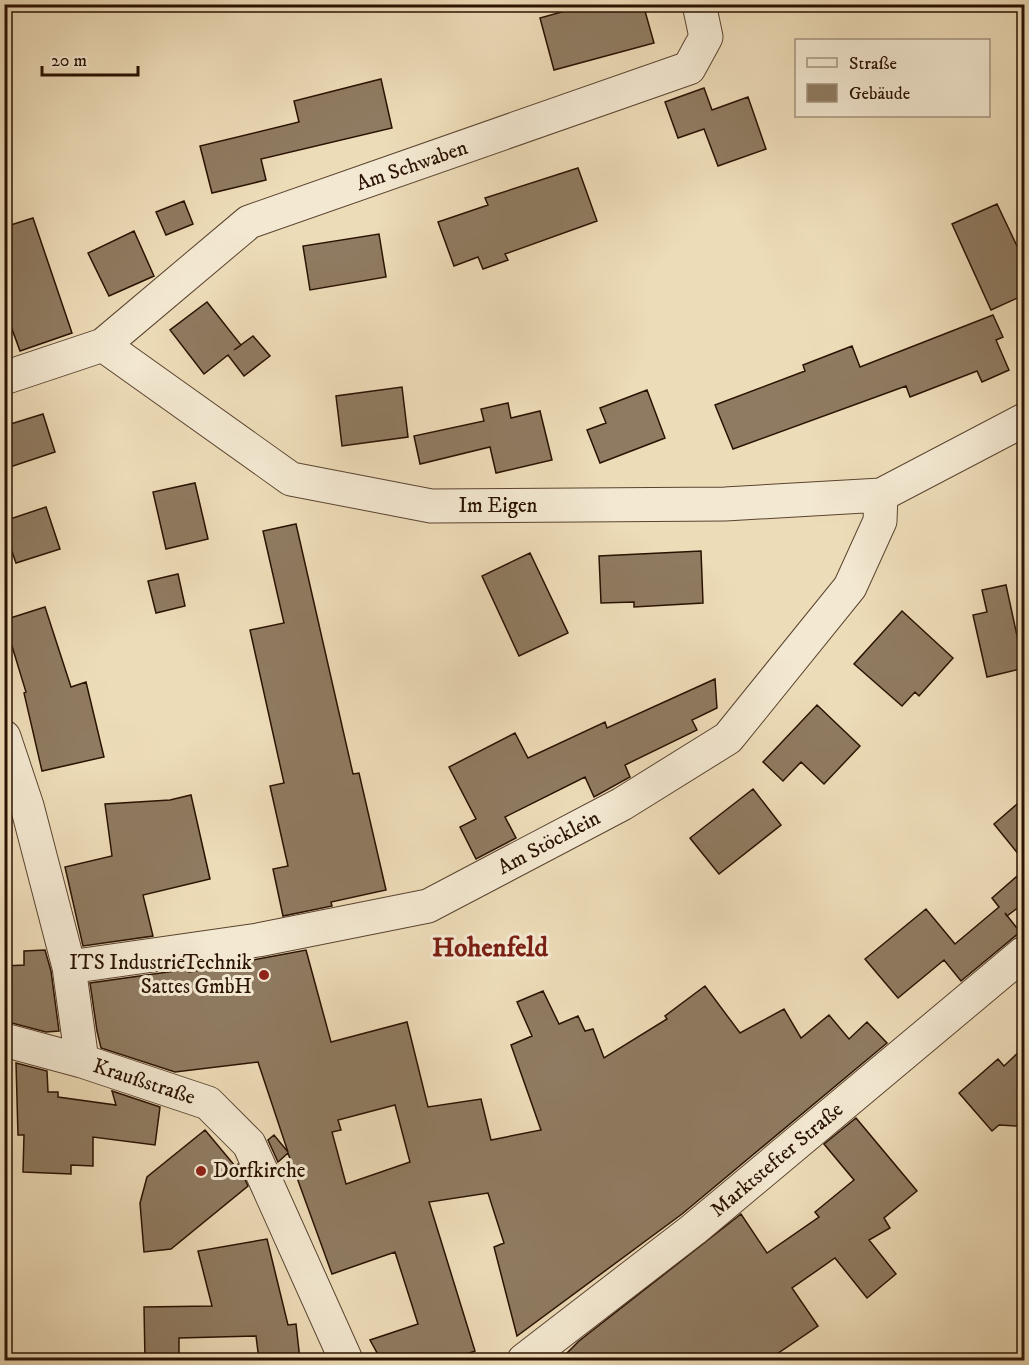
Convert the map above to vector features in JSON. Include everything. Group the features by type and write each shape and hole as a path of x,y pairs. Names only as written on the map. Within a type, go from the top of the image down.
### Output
{"street":[{"name":"Am Schwaben","path":"103,345 249,222 689,68 706,37 699,4"},
{"path":"4,378 103,345"},
{"name":"Im Eigen","path":"103,345 291,479 443,506 725,504 881,495 1024,420"},
{"name":"Am Stöcklein","path":"69,967 258,940 429,906 622,804 728,738 850,587 880,521 881,495"},
{"path":"4,737 27,806 69,967 82,1061"},
{"name":"Marktstefter Straße","path":"524,1360 694,1229 1024,953"},
{"name":"Kraußstraße","path":"4,1040 82,1061 208,1103 249,1144 346,1360"}],"building":[{"path":"590,4 643,4 654,43 554,70 540,18"},
{"path":"381,79 392,128 261,159 266,180 212,193 200,146 299,122 294,101"},
{"path":"704,88 712,110 748,97 766,149 718,166 704,129 678,138 665,102"},
{"path":"578,168 597,221 505,254 508,260 483,269 478,257 454,266 438,222 488,205 485,198"},
{"path":"184,201 193,224 166,235 156,212"},
{"path":"997,204 1017,246 1024,243 1024,295 991,310 952,224"},
{"path":"33,218 72,333 20,351 4,307 4,227"},
{"path":"134,231 154,276 109,296 88,253"},
{"path":"379,234 386,277 310,290 303,246"},
{"path":"207,302 241,345 253,336 270,356 244,376 228,355 204,374 170,330"},
{"path":"993,315 1003,337 996,340 1009,370 982,382 977,371 910,397 906,386 733,449 715,405 805,371 803,365 852,346 860,367"},
{"path":"402,387 408,437 342,446 336,396"},
{"path":"647,390 665,438 600,463 587,430 606,423 600,408"},
{"path":"508,403 511,418 540,411 552,460 496,473 490,447 420,464 414,436 484,421 481,409"},
{"path":"43,414 55,452 4,469 4,426"},
{"path":"195,483 208,539 166,549 153,492"},
{"path":"46,507 60,549 16,563 4,529 4,521"},
{"path":"296,524 353,774 359,773 386,890 331,902 332,906 283,916 273,869 288,866 270,786 284,783 250,630 284,623 263,531"},
{"path":"701,551 703,603 634,607 634,602 601,603 599,556"},
{"path":"530,553 568,633 519,656 482,576"},
{"path":"178,574 185,606 156,613 148,581"},
{"path":"1006,585 1024,668 987,677 973,615 987,612 982,590"},
{"path":"45,607 71,687 86,682 104,757 42,771 24,693 26,692 4,620"},
{"path":"902,611 953,658 919,696 915,692 902,706 854,664"},
{"path":"715,679 717,708 692,720 697,730 625,765 630,777 594,797 585,777 505,817 516,838 476,859 460,827 476,819 449,767 515,733 528,758 605,722 607,728"},
{"path":"817,705 860,746 824,784 801,762 783,781 763,762"},
{"path":"753,789 781,825 719,874 690,838"},
{"path":"191,795 210,879 143,895 153,936 83,946 65,867 112,856 105,804 170,800"},
{"path":"1024,798 1024,861 994,824"},
{"path":"1024,870 1024,903 1007,916 1020,932 961,981 944,960 898,998 865,959 926,909 955,944 999,907 992,898"},
{"path":"45,950 51,971 59,1031 46,1032 8,1022 5,966 24,965 24,951"},
{"path":"306,950 331,1042 407,1022 428,1107 481,1099 491,1140 541,1130 511,1045 532,1036 517,1002 543,991 559,1024 578,1016 585,1031 593,1029 604,1058 667,1019 665,1016 705,986 740,1033 784,1009 801,1038 829,1015 849,1039 867,1022 887,1043 682,1214 517,1336 494,1247 504,1243 488,1193 429,1202 475,1351 451,1360 381,1360 370,1340 418,1324 395,1252 332,1274 288,1153 278,1162 268,1140 274,1135 288,1152 258,1062 175,1072 101,1048 90,983 189,969 189,972","holes":["395,1105 410,1162 346,1184 332,1132 341,1130 338,1120"]},
{"path":"1024,1047 1024,1120 1016,1126 999,1125 992,1131 959,1093 998,1059 1004,1066"},
{"path":"16,1063 47,1071 48,1092 58,1092 58,1097 116,1105 112,1091 160,1107 155,1145 93,1137 93,1166 71,1165 71,1174 23,1172 24,1135 18,1135"},
{"path":"856,1118 917,1191 884,1218 890,1228 869,1240 896,1274 867,1298 835,1258 792,1288 818,1326 768,1360 560,1360 579,1341 741,1214 767,1253 819,1217 815,1212 854,1180 824,1144"},
{"path":"205,1130 235,1166 238,1164 248,1186 171,1249 144,1252 140,1203 147,1177"},
{"path":"267,1239 288,1325 296,1324 300,1360 259,1360 256,1336 179,1338 179,1360 145,1360 144,1307 212,1306 198,1251"}],"place":[{"name":"ITS IndustrieTechnik Sattes GmbH","path":"264,975"},
{"name":"Dorfkirche","path":"201,1171"}],"district":[{"name":"Hohenfeld","path":"490,948"}]}
